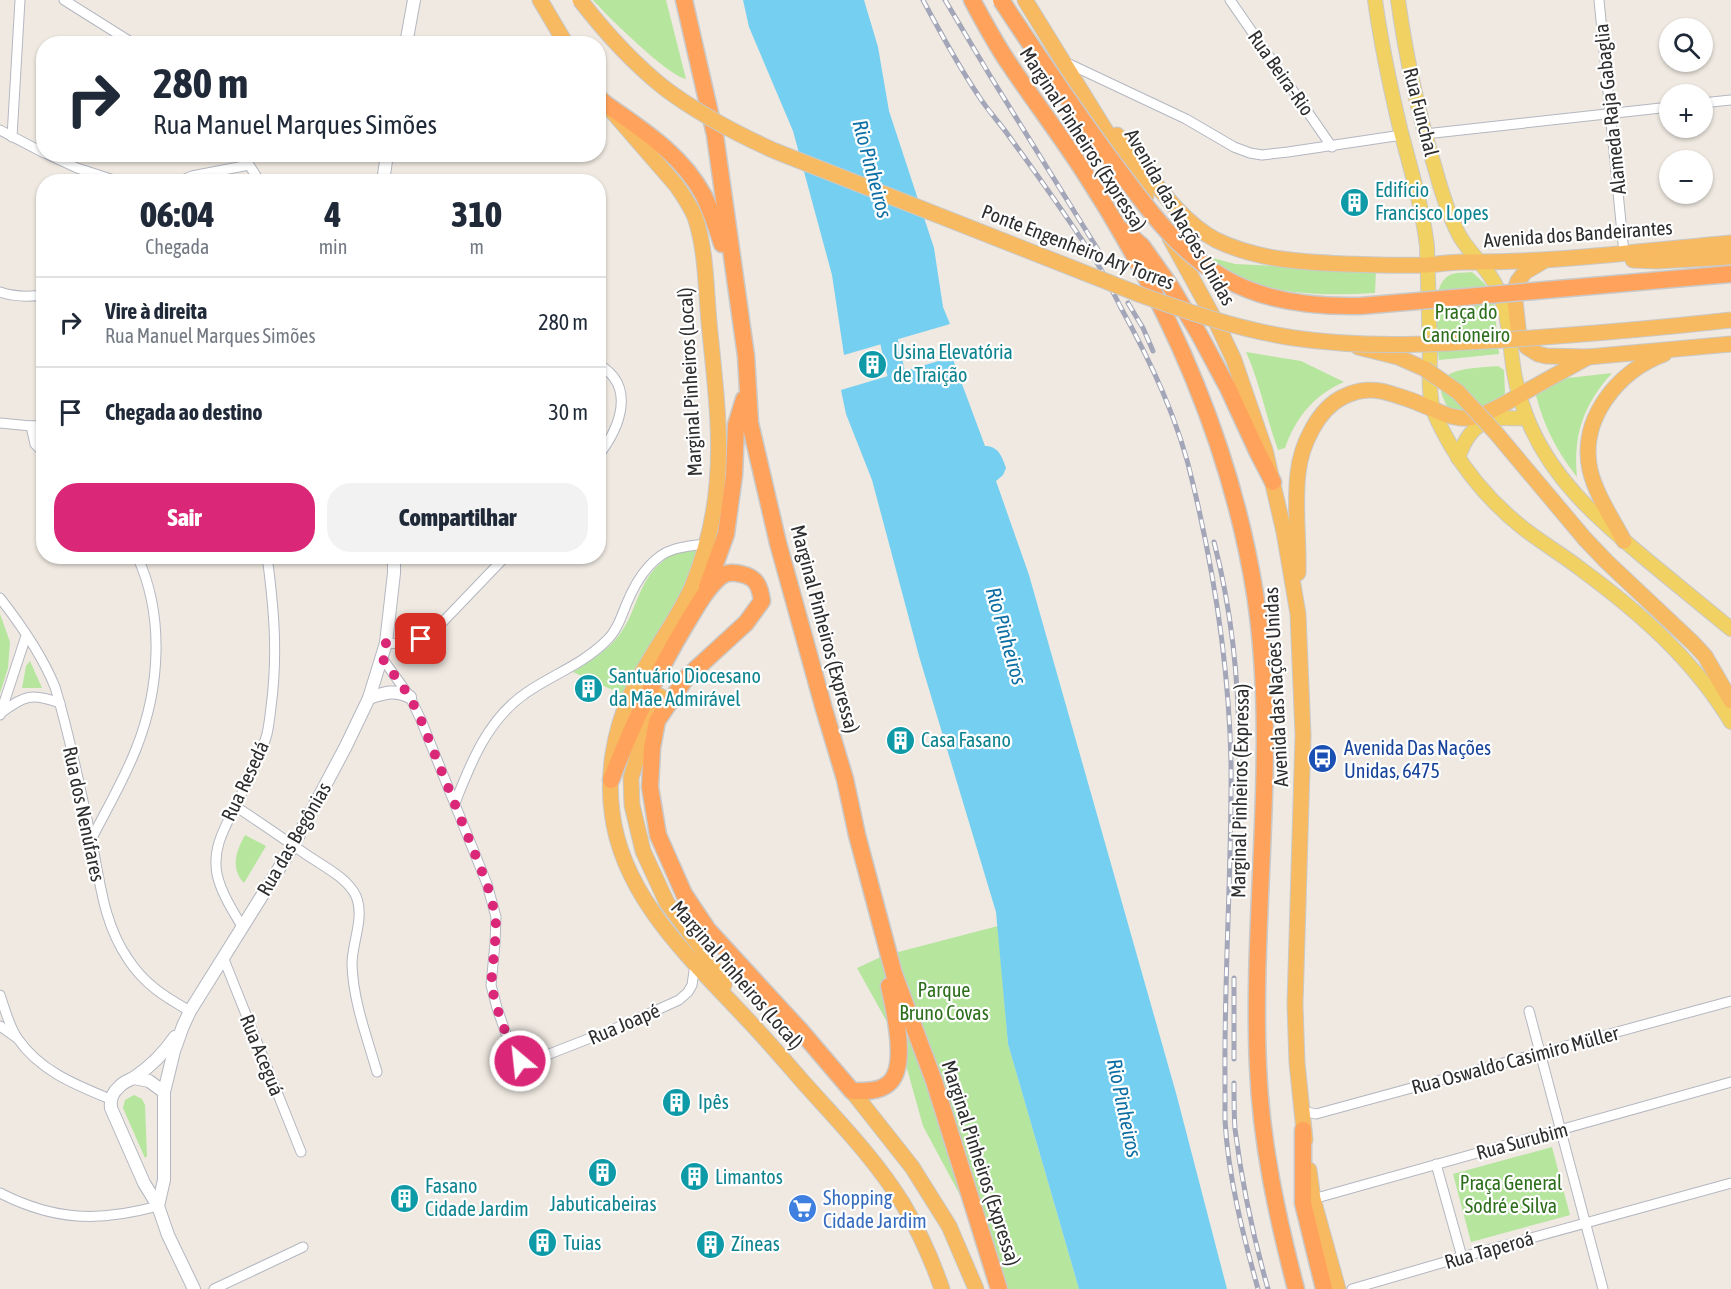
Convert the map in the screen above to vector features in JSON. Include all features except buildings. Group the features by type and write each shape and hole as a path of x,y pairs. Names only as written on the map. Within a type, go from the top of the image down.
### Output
{"highway":[{"path":"540,0 561,36"},
{"name":"Ponte Engenheiro Ary Torres","path":"580,0 628,54 664,87 750,140 775,152 1183,310 1253,331 1340,343 1431,345 1646,329 1731,320"},
{"name":"Marginal Pinheiros (Expressa)","path":"684,0 715,135 746,357 750,423 778,543 845,779 857,835 894,974 934,1081 999,1289"},
{"name":"Marginal Pinheiros (Expressa)","path":"972,0 1008,63 1084,171 1140,267 1170,325 1199,392 1227,469 1255,595 1262,651 1266,739 1257,980 1258,1068 1271,1183 1296,1289"},
{"path":"1001,0 1064,95 1162,226 1202,264 1226,279 1263,295 1326,307 1360,306 1731,274"},
{"name":"Avenida das Nações Unidas","path":"1025,0 1153,207 1201,292 1234,360 1265,450 1273,482 1298,614 1303,735 1295,1005 1297,1063 1303,1130 1313,1199 1338,1289"},
{"path":"606,102 664,146 691,176 704,196 716,224 734,282"},
{"name":"Marginal Pinheiros (Local)","path":"606,104 676,185 687,201 698,229 704,262 719,443 717,485 707,544 691,588 630,694 618,730 611,768 612,811 618,845 629,872 646,901 677,943 840,1122 874,1164 907,1212 936,1270 942,1289"},
{"name":"Avenida dos Bandeirantes","path":"1097,116 1133,153 1179,210 1197,227 1215,239 1241,250 1291,261 1389,265 1548,261 1731,243"},
{"path":"1114,221 1142,246 1171,287 1228,388 1273,482"},
{"path":"1594,258 1656,261 1731,257"},
{"path":"1548,261 1530,268 1520,277 1514,292 1520,336 1527,347 1538,354 1588,357 1731,344"},
{"path":"1340,343 1398,357 1425,369 1458,392 1496,433 1585,539 1705,656 1731,701"},
{"path":"1624,541 1590,470 1588,451 1593,422 1605,398 1638,368 1660,356 1695,347"},
{"path":"1298,614 1299,550 1296,501 1298,471 1314,426 1336,400 1352,393 1371,390 1387,392 1446,416 1474,417 1489,412 1588,357"},
{"path":"704,596 726,534 734,475 736,425 748,388"},
{"path":"611,780 645,698 704,596 721,576 731,572 754,580 760,586 762,601 746,623 686,678 657,721"},
{"path":"660,696 652,748 650,787 658,835 684,894 708,930 852,1090 912,1167 949,1227 976,1289"},
{"path":"660,696 650,714 631,778 632,805 644,851 667,903 701,948 744,1015"},
{"path":"852,1090 878,1089 889,1083 897,1070 898,1024 889,986 884,937"},
{"path":"1303,1130 1303,1203 1324,1289"}],"main road":[{"path":"407,36 414,0"},
{"name":"Rua Funchal","path":"1375,0 1386,64 1421,206 1427,246 1430,386 1433,410"},
{"name":"Rua Funchal","path":"1398,0 1412,79 1440,187 1457,231 1468,250 1497,286 1507,314 1519,395 1536,437 1551,465 1571,490 1624,541 1731,629"},
{"path":"1433,410 1458,458 1497,506 1523,528 1623,601 1691,666 1718,700 1731,722"},
{"path":"1458,458 1466,439 1480,424 1494,419 1527,417"},
{"name":"Rua das Begônias","path":"158,1206 164,1180 164,1092 183,1026 223,957 293,846 369,698 386,643 394,564"},
{"path":"369,698 382,693 401,692 410,697"},
{"name":"Rua das Begônias","path":"110,1100 118,1087 134,1078 165,1051 183,1026"},
{"path":"134,1078 149,1081 164,1092"},
{"path":"110,1100 115,1119 144,1183 158,1206 168,1235 194,1289"},
{"path":"144,1183 153,1185 164,1180"}],"street":[{"path":"12,137 20,0"},
{"path":"64,0 121,36"},
{"name":"Rua Beira-Rio","path":"1230,0 1332,147"},
{"name":"Alameda Raja Gabaglia","path":"1599,0 1624,253"},
{"path":"1062,61 1186,119 1234,147 1250,153 1262,155 1332,147 1402,135"},
{"path":"1713,102 1731,100"},
{"path":"1425,134 1659,108"},
{"path":"0,129 36,149"},
{"path":"63,162 95,174"},
{"path":"247,162 255,174"},
{"path":"202,174 249,165"},
{"path":"0,292 9,295 36,296"},
{"path":"606,371 618,384 622,405 619,421 606,446"},
{"path":"0,423 36,425"},
{"path":"31,426 36,445"},
{"path":"455,802 477,752 494,723 507,708 527,692 564,672 608,640 619,622 629,596 651,564 675,549 707,544"},
{"path":"91,840 136,749 153,687 156,660 155,632 151,599 140,564"},
{"name":"Rua Resedá","path":"243,928 221,886 217,873 217,845 261,753 268,733 274,687 275,637 274,607 268,564"},
{"path":"386,643 402,644 426,636 437,628 499,564"},
{"name":"Rua dos Nenúfares","path":"0,598 48,671 60,703 110,927 117,942 138,972 156,991 190,1011"},
{"path":"0,714 26,636"},
{"path":"382,658 410,697 429,736 455,802"},
{"path":"0,714 15,702 31,696 44,697 60,703"},
{"name":"Rua Joapé","path":"455,802 487,884 496,917 491,985 506,1034 520,1061 525,1064 626,1024 679,1000 692,985 695,964"},
{"path":"235,806 339,877 356,895 359,914 352,965 362,1020 377,1072"},
{"name":"Rua Aceguá","path":"223,957 301,1152"},
{"path":"0,995 16,1038"},
{"name":"Rua Oswaldo Casimiro Müller","path":"1301,1105 1307,1112 1316,1114 1731,1001"},
{"path":"1529,1011 1603,1289"},
{"path":"0,1026 16,1038 44,1066 62,1078 110,1100"},
{"name":"Rua Surubim","path":"1313,1199 1731,1082"},
{"path":"1436,1164 1462,1257"},
{"name":"Rua Taperoá","path":"1352,1289 1731,1183"},
{"path":"0,1193 15,1201 61,1215 79,1217 102,1216 158,1206"},
{"path":"214,1289 303,1247"}],"green space":[{"path":"593,0 666,0 686,79 652,57"},
{"path":"1205,256 1235,264 1376,271 1375,293 1300,293 1263,286 1229,272"},
{"name":"Praça do Cancioneiro","path":"1472,272 1485,284 1494,303 1499,354 1439,360 1436,312 1439,288 1444,279 1452,274"},
{"path":"1246,352 1301,361 1344,382 1324,393 1307,408 1295,426 1285,448 1278,450"},
{"name":"Praça do Cancioneiro","path":"1498,366 1504,370 1505,393 1498,401 1463,413 1449,410 1441,391 1441,383 1446,377 1462,370"},
{"name":"Praça do Cancioneiro","path":"1612,373 1594,396 1582,421 1577,447 1577,477 1561,455 1549,432 1533,382"},
{"path":"691,549 699,552 683,590 624,695 573,672 615,640 626,625 643,587 654,570 673,553"},
{"path":"0,614 10,642 8,668 0,693"},
{"path":"30,661 42,688 22,688 26,666"},
{"path":"245,835 266,846 244,883 237,871 236,859"},
{"name":"Parque Bruno Covas","path":"998,926 1008,1044 1079,1289 1008,1289 923,1126 901,1047 857,968 883,956"},
{"path":"134,1095 142,1099 145,1105 147,1156 145,1158 123,1108 125,1100"},
{"name":"Praça General Sodré e Silva","path":"1552,1147 1570,1215 1471,1242 1453,1174"}],"water":[{"path":"743,0 864,0 878,47 889,111 934,248 943,307 950,324 844,355 832,275 793,131 749,27"},
{"path":"952,357 985,446 996,450 1006,468 1003,475 996,481 1029,575 1176,1093 1227,1289 1079,1289 1008,1044 996,912 919,656 872,480 846,414 841,390"}],"waterway":[{"name":"Rio Pinheiros","path":"884,319 896,373 905,397"}],"railway":[{"path":"923,0 978,95 1094,258 1153,370 1172,415 1187,461 1201,519 1220,622 1224,657 1231,763 1225,1120 1233,1184 1258,1289"},
{"path":"945,0 1100,253"},
{"path":"1128,303 1153,351"},
{"path":"1214,542 1231,626 1238,711 1239,768"},
{"path":"1234,978 1234,1059"},
{"path":"1234,1083 1235,1129 1241,1170 1268,1289"}],"place":[{"name":"Edifício Francisco Lopes","path":"1354,202"},
{"name":"Usina Elevatória de Traição","path":"872,364"},
{"name":"Santuário Diocesano da Mãe Admirável","path":"588,688"},
{"name":"Casa Fasano","path":"900,740"},
{"name":"Avenida Das Nações Unidas, 6475","path":"1323,759"},
{"name":"Ipês","path":"677,1102"},
{"name":"Jabuticabeiras","path":"603,1173"},
{"name":"Limantos","path":"694,1177"},
{"name":"Fasano Cidade Jardim","path":"404,1198"},
{"name":"Shopping Cidade Jardim","path":"802,1209"},
{"name":"Tuias","path":"542,1243"},
{"name":"Zíneas","path":"710,1244"}],"route":[{"path":"421,639 402,644 386,643 382,658 410,697 421,720 487,884 496,917 491,985 506,1034 520,1061"}]}
